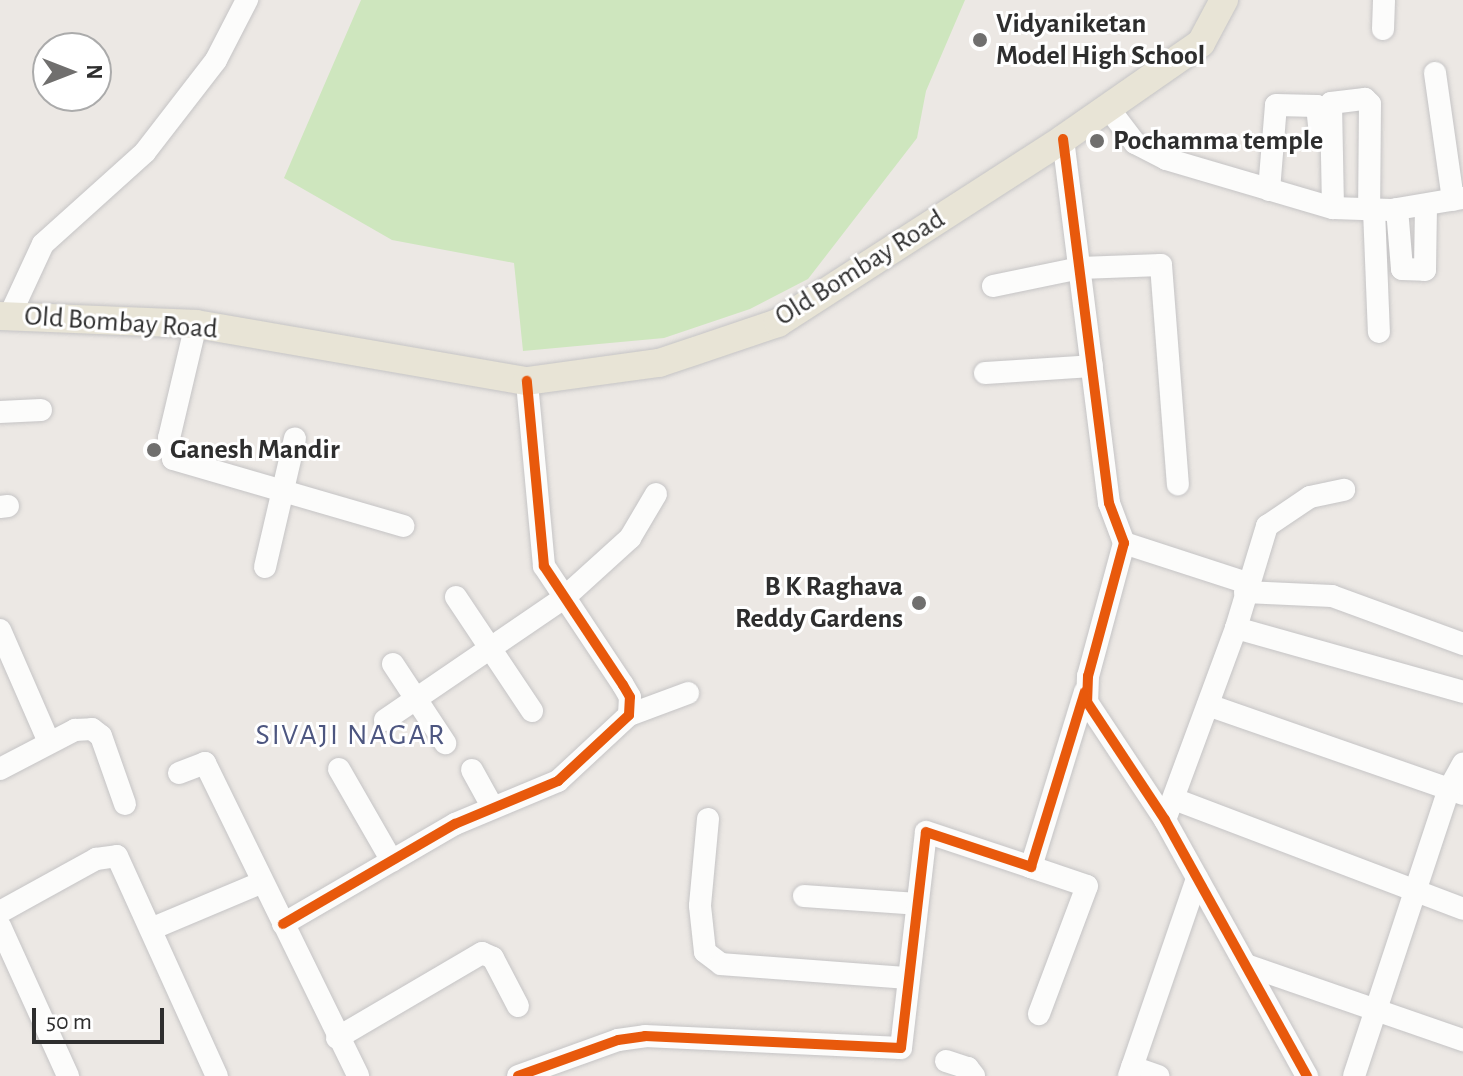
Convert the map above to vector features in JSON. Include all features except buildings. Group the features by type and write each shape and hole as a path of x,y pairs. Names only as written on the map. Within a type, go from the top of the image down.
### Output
{"main road":[{"name":"Old Bombay Road","path":"5,315 196,324 527,381 659,363 778,323 1109,109 1201,43 1224,0"}],"street":[{"path":"5,315 43,244 145,152 216,60 247,0"},
{"path":"1383,29 1384,0"},
{"path":"1109,109 1135,143 1166,159 1327,206 1397,209 1458,199 1435,73"},
{"path":"1327,206 1331,103 1335,99 1365,99 1370,104 1379,332"},
{"path":"1269,190 1272,109 1317,106 1327,206"},
{"path":"1031,867 1085,692 1124,543 1109,503 1063,139"},
{"path":"1397,209 1402,269 1425,270 1426,205"},
{"path":"993,286 1080,268 1154,264 1165,270 1178,484"},
{"path":"196,324 169,438 173,459 280,493 403,526"},
{"path":"985,373 1092,366"},
{"path":"527,381 541,554 630,697 629,715"},
{"path":"0,412 41,410"},
{"path":"265,567 295,438"},
{"path":"1170,809 1236,628 1246,588 1271,520 1310,497 1344,490"},
{"path":"385,720 565,597 630,538 656,494"},
{"path":"1124,543 1246,588 1332,596 1463,644"},
{"path":"456,597 532,711"},
{"path":"1236,628 1463,692"},
{"path":"0,630 49,742"},
{"path":"393,664 445,743"},
{"path":"1085,692 1092,711 1170,809 1197,878 1307,1076"},
{"path":"283,924 392,861 493,808 558,781 629,715 688,693"},
{"path":"1208,705 1456,792"},
{"path":"0,769 75,730 98,732 125,804"},
{"path":"179,773 205,763 358,1076"},
{"path":"1354,1076 1456,792 1463,764"},
{"path":"339,769 392,861"},
{"path":"472,770 493,808"},
{"path":"1170,809 1463,909"},
{"path":"708,819 700,906 705,952 721,964 907,978"},
{"path":"518,1076 570,1067 645,1036 901,1048 926,832 1087,886 1039,1014"},
{"path":"0,912 107,854 117,856 217,1076"},
{"path":"1158,1076 1131,1071 1197,878"},
{"path":"151,929 263,882"},
{"path":"804,896 917,904"},
{"path":"0,926 68,1076"},
{"path":"337,1038 482,953 493,958 518,1006"},
{"path":"1246,965 1463,1040"},
{"path":"946,1061 968,1068 974,1076"}],"green space":[{"path":"361,0 965,0 926,91 917,138 808,279 750,309 664,338 523,351 514,263 392,240 284,178"}],"cycle path":[{"path":"1063,139 1109,503 1124,543 1088,676 1087,702 1165,820 1307,1076"},
{"path":"283,924 455,824 558,781 629,715 630,697 544,566 527,381"},
{"path":"518,1076 618,1040 645,1036 901,1048 926,832 1031,867 1085,692"}],"place":[{"name":"Vidyaniketan Model High School","path":"980,40"},
{"name":"Pochamma temple","path":"1097,141"},
{"name":"Ganesh Mandir","path":"154,450"},
{"name":"B K Raghava Reddy Gardens","path":"919,603"}],"district":[{"name":"SIVAJI NAGAR","path":"351,735"}]}
